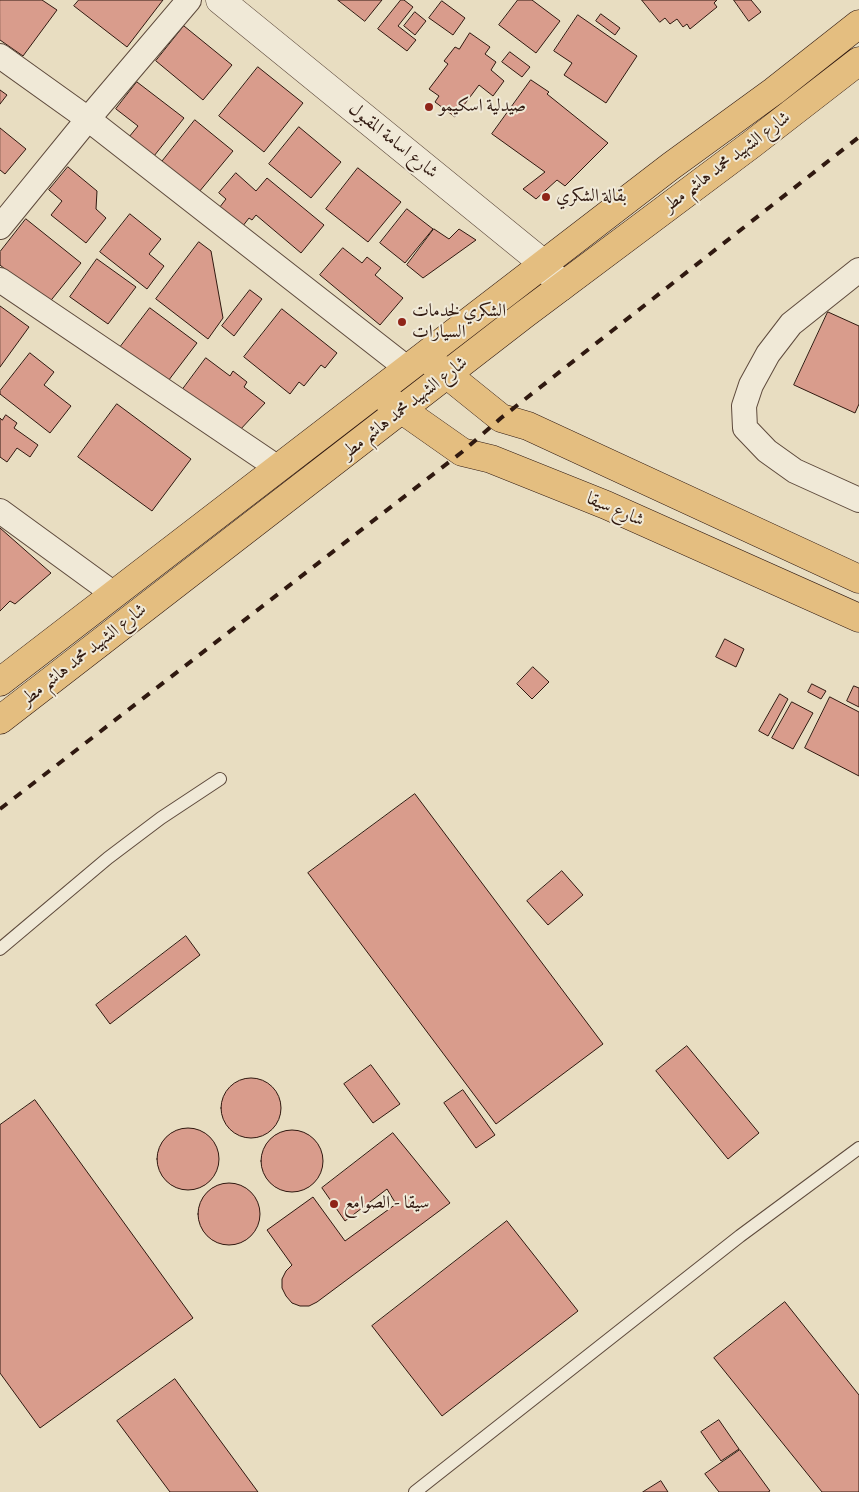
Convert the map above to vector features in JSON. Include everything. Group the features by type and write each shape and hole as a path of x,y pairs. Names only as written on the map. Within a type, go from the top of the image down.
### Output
{"main road":[{"name":"شارع الشهيد محمد هاشم مطر","path":"0,682 671,166 774,91 859,24"},
{"name":"شارع الشهيد محمد هاشم مطر","path":"0,720 561,287 859,61"},
{"path":"416,362 448,374 501,418 528,426 859,579"},
{"name":"شارع سيقا","path":"376,393 403,409 462,452 491,458 606,506 859,618"}],"street":[{"path":"0,227 189,0"},
{"name":"شارع اسامة المقبول","path":"220,0 544,264 561,287"},
{"path":"0,56 416,362"},
{"path":"859,270 791,324 768,354 751,385 744,406 745,428 767,451 795,471 859,500"},
{"path":"0,280 278,468"},
{"path":"0,511 114,594"}],"lane":[{"path":"0,949 108,858 161,818 220,779"},
{"path":"415,1492 740,1236 859,1148"}],"building":[{"path":"0,0 42,0 57,10 23,56 0,40"},
{"path":"79,0 163,0 127,47 74,6"},
{"path":"338,0 382,0 365,21"},
{"path":"401,0 404,0 413,7 398,26 416,40 407,51 378,29"},
{"path":"518,0 532,0 560,21 536,53 499,25"},
{"path":"642,0 717,0 714,3 717,7 690,29 687,24 683,27 677,19 670,24 665,18 660,22"},
{"path":"734,0 751,0 761,12 749,21"},
{"path":"442,1 465,18 453,35 429,18"},
{"path":"415,12 426,21 415,35 404,26"},
{"path":"601,14 620,28 615,35 596,21"},
{"path":"578,15 637,56 606,103 564,75 572,63 554,51"},
{"path":"184,26 232,65 203,100 156,61"},
{"path":"470,33 490,47 485,54 496,62 491,70 504,81 493,96 479,85 455,117 435,102 439,96 429,89 448,64 444,61 455,47 459,49"},
{"path":"510,52 530,67 522,77 502,62"},
{"path":"258,67 303,103 264,152 219,116"},
{"path":"531,80 549,92 547,94 608,143 565,186 557,180 536,199 523,189 545,172 492,134"},
{"path":"137,82 184,118 154,156 129,137 138,126 116,109"},
{"path":"0,90 7,95 0,104"},
{"path":"195,120 233,151 194,198 157,168"},
{"path":"299,127 341,162 311,198 269,164"},
{"path":"0,128 26,149 5,174 0,170"},
{"path":"68,167 97,191 96,209 106,218 86,243 51,215 62,201 49,190"},
{"path":"358,168 401,202 368,242 326,209"},
{"path":"236,173 256,191 267,178 324,225 301,253 256,215 252,220 249,218 239,231 216,212 226,199 219,193"},
{"path":"407,209 433,229 405,263 380,243"},
{"path":"130,214 161,239 149,254 164,266 147,289 100,252"},
{"path":"26,219 81,263 48,304 0,265 0,252"},
{"path":"434,229 449,239 459,229 476,240 423,278 407,265"},
{"path":"199,242 211,251 223,318 208,339 156,299"},
{"path":"343,248 362,263 367,257 381,268 375,275 403,298 380,325 320,275"},
{"path":"97,259 136,287 108,324 70,297"},
{"path":"250,290 262,299 234,336 222,326"},
{"path":"0,306 29,327 0,367"},
{"path":"150,308 197,343 162,389 115,354"},
{"path":"282,309 337,353 325,368 321,365 304,386 299,382 290,394 244,357"},
{"path":"828,312 859,326 859,404 855,413 794,385"},
{"path":"30,353 54,372 44,385 71,406 50,433 0,394 0,391"},
{"path":"206,358 230,376 233,371 247,382 244,387 265,403 239,431 180,393"},
{"path":"117,404 191,459 152,511 78,457"},
{"path":"6,415 17,423 14,428 38,445 30,457 17,448 7,462 0,457 0,418 2,420"},
{"path":"0,528 51,573 15,604 10,601 0,611"},
{"path":"725,639 744,649 736,667 716,657"},
{"path":"533,667 549,682 532,699 517,684"},
{"path":"812,684 826,691 821,699 808,692"},
{"path":"854,686 859,688 859,707 847,701"},
{"path":"780,694 788,699 768,736 759,731"},
{"path":"830,697 859,712 859,776 805,748"},
{"path":"792,702 813,713 793,749 772,738"},
{"path":"415,794 603,1044 496,1124 308,873"},
{"path":"562,871 583,895 548,925 527,901"},
{"path":"186,936 200,955 110,1024 96,1005"},
{"path":"687,1046 759,1133 728,1159 656,1071"},
{"path":"371,1065 400,1104 373,1123 344,1084"},
{"path":"245,1078 257,1078 273,1086 279,1096 281,1108 279,1120 273,1130 257,1138 245,1138 229,1130 221,1114 221,1102 229,1086"},
{"path":"463,1090 495,1135 476,1148 444,1103"},
{"path":"35,1100 193,1318 40,1428 0,1373 0,1125"},
{"path":"188,1128 200,1131 210,1137 216,1147 219,1159 216,1171 210,1181 200,1187 188,1190 176,1187 166,1181 160,1171 157,1159 160,1147 166,1137 176,1131"},
{"path":"292,1130 304,1133 314,1139 320,1149 323,1161 320,1173 314,1183 304,1189 292,1192 280,1189 270,1183 264,1173 261,1161 264,1149 270,1139 280,1133"},
{"path":"393,1133 450,1203 317,1302 309,1306 300,1306 292,1303 282,1288 282,1279 292,1265 267,1230 313,1197 345,1241 396,1204 387,1189 345,1221 322,1188"},
{"path":"229,1183 241,1186 251,1192 257,1202 260,1214 257,1226 251,1236 241,1242 229,1245 217,1242 207,1236 201,1226 198,1214 201,1202 207,1192 217,1186"},
{"path":"507,1221 578,1311 442,1416 372,1326"},
{"path":"785,1302 859,1395 859,1492 822,1492 714,1358"},
{"path":"175,1379 258,1492 170,1492 117,1421"},
{"path":"719,1420 739,1449 721,1461 701,1432"},
{"path":"740,1450 770,1491 719,1492 705,1474"},
{"path":"661,1481 668,1492 643,1492"}],"railway":[{"path":"0,809 462,452 501,418 859,137"}],"place":[{"name":"صيدلية اسكيمو","path":"429,107"},
{"name":"بقالة الشكري","path":"546,197"},
{"name":"الشكري لخدمات السيارات","path":"402,322"},
{"name":"سيقا - الصوامع","path":"334,1204"}]}
